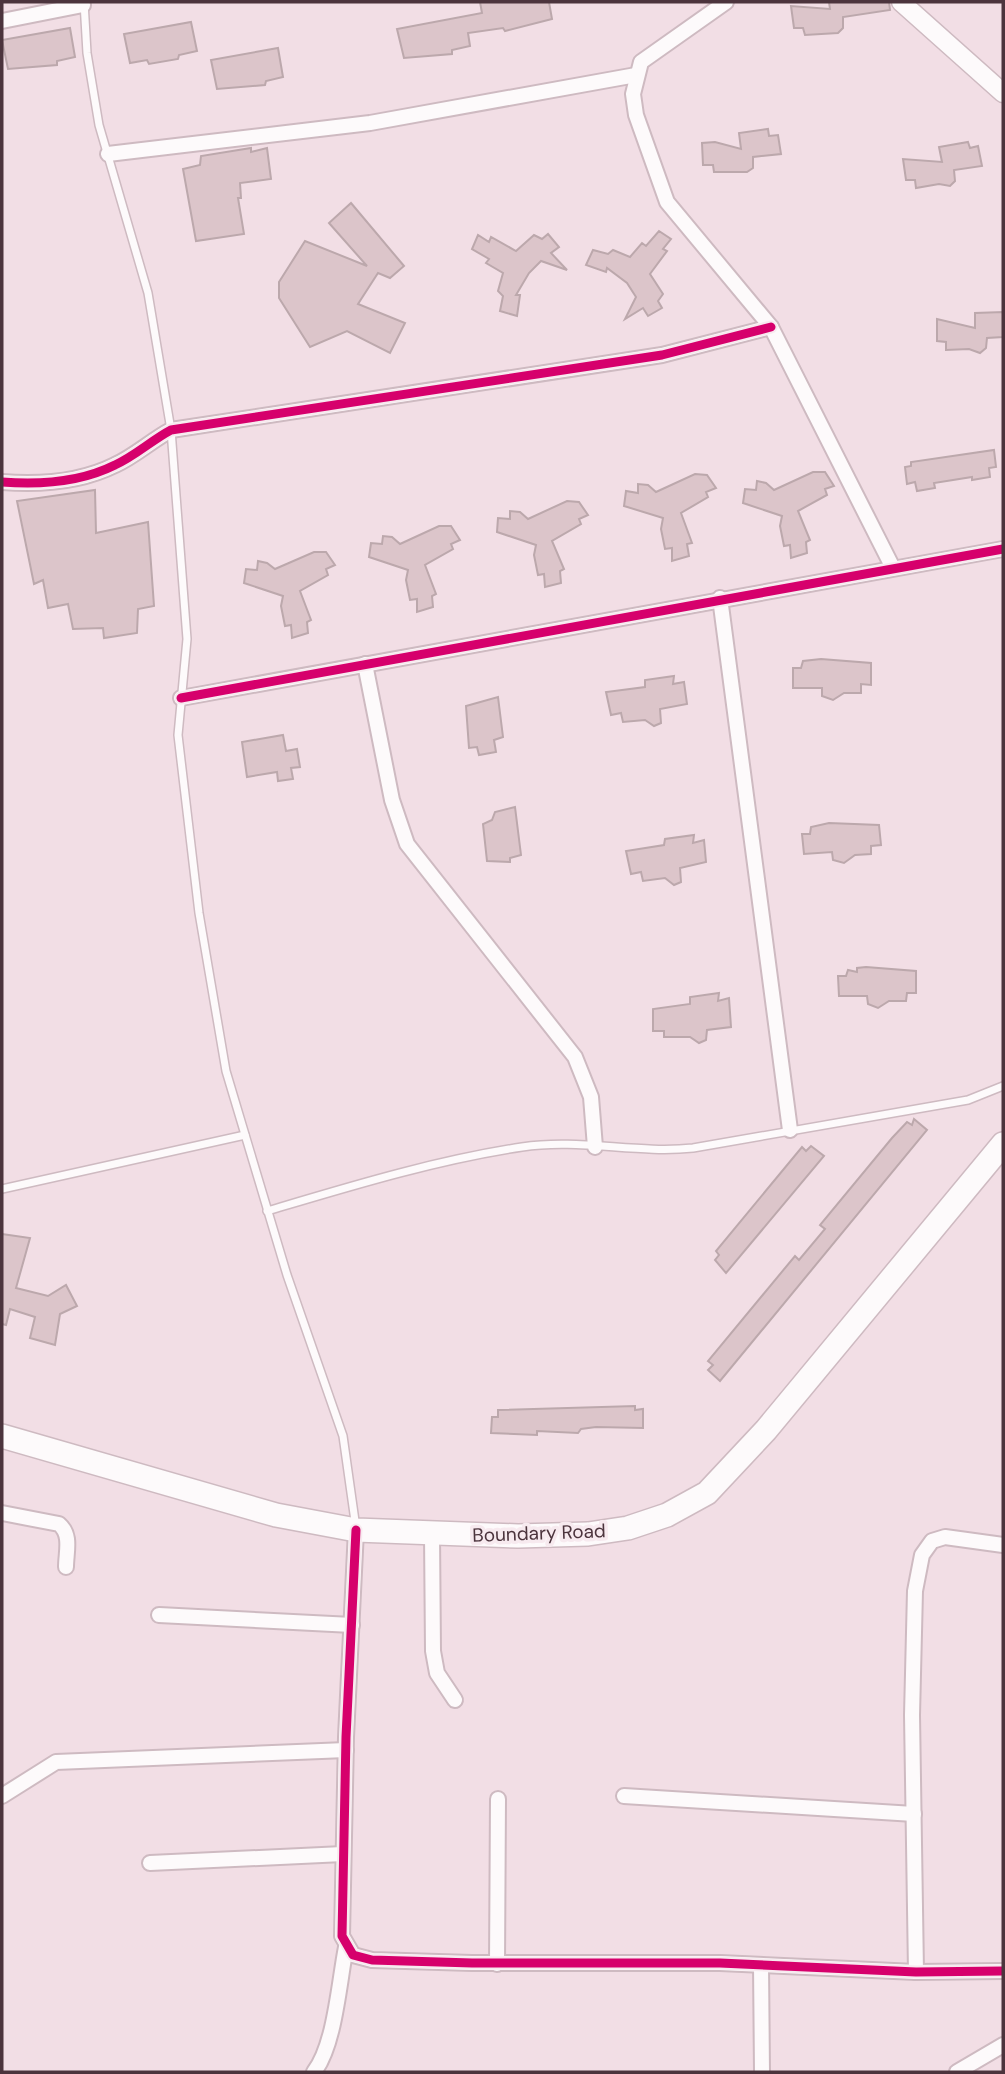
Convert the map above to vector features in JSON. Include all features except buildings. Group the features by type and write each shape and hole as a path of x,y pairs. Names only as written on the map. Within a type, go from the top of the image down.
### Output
{"main road":[{"name":"Boundary Road","path":"2,1436 276,1515 356,1530 432,1535 588,1534 628,1528 667,1515 707,1493 766,1430 1003,1144"}],"street":[{"path":"726,2 641,62 636,75 636,115 667,202 771,327 893,568"},
{"path":"901,2 1003,93"},
{"path":"2,21 84,4"},
{"path":"108,154 370,123 636,75"},
{"path":"2,482 44,482 89,476 118,464 171,429 662,355 771,327"},
{"path":"181,698 720,598 1003,549"},
{"path":"720,598 790,1130"},
{"path":"365,664 391,800 407,844 575,1057 591,1097 595,1147"},
{"path":"2,1513 59,1524 67,1534 66,1567"},
{"path":"356,1530 346,1750 342,1936 353,1955 372,1960 497,1964 761,1965 916,1972 1003,1971"},
{"path":"432,1535 433,1651 437,1673 455,1700"},
{"path":"916,1972 915,1591 922,1555 932,1541 946,1537 1003,1545"},
{"path":"159,1615 352,1625"},
{"path":"2,1796 56,1762 346,1750"},
{"path":"624,1796 914,1814"},
{"path":"497,1964 498,1799"},
{"path":"150,1863 343,1854"},
{"path":"314,2072 321,2064 328,2039 346,1947"},
{"path":"761,1965 762,2072"},
{"path":"957,2072 1003,2045"}],"lane":[{"path":"84,4 99,125 148,293 171,429 187,639 178,735 199,913 226,1071 267,1210 343,1436 356,1530"},
{"path":"267,1210 360,1184 523,1147 595,1147 661,1152 968,1100 1003,1086"},
{"path":"2,1189 245,1135"}],"cycle path":[{"path":"2,482 31,483 74,479 102,471 171,430 662,355 771,327"},
{"path":"181,698 1003,549"},
{"path":"356,1530 346,1737 342,1936 353,1955 372,1960 472,1963 720,1963 916,1972 1003,1971"}]}
